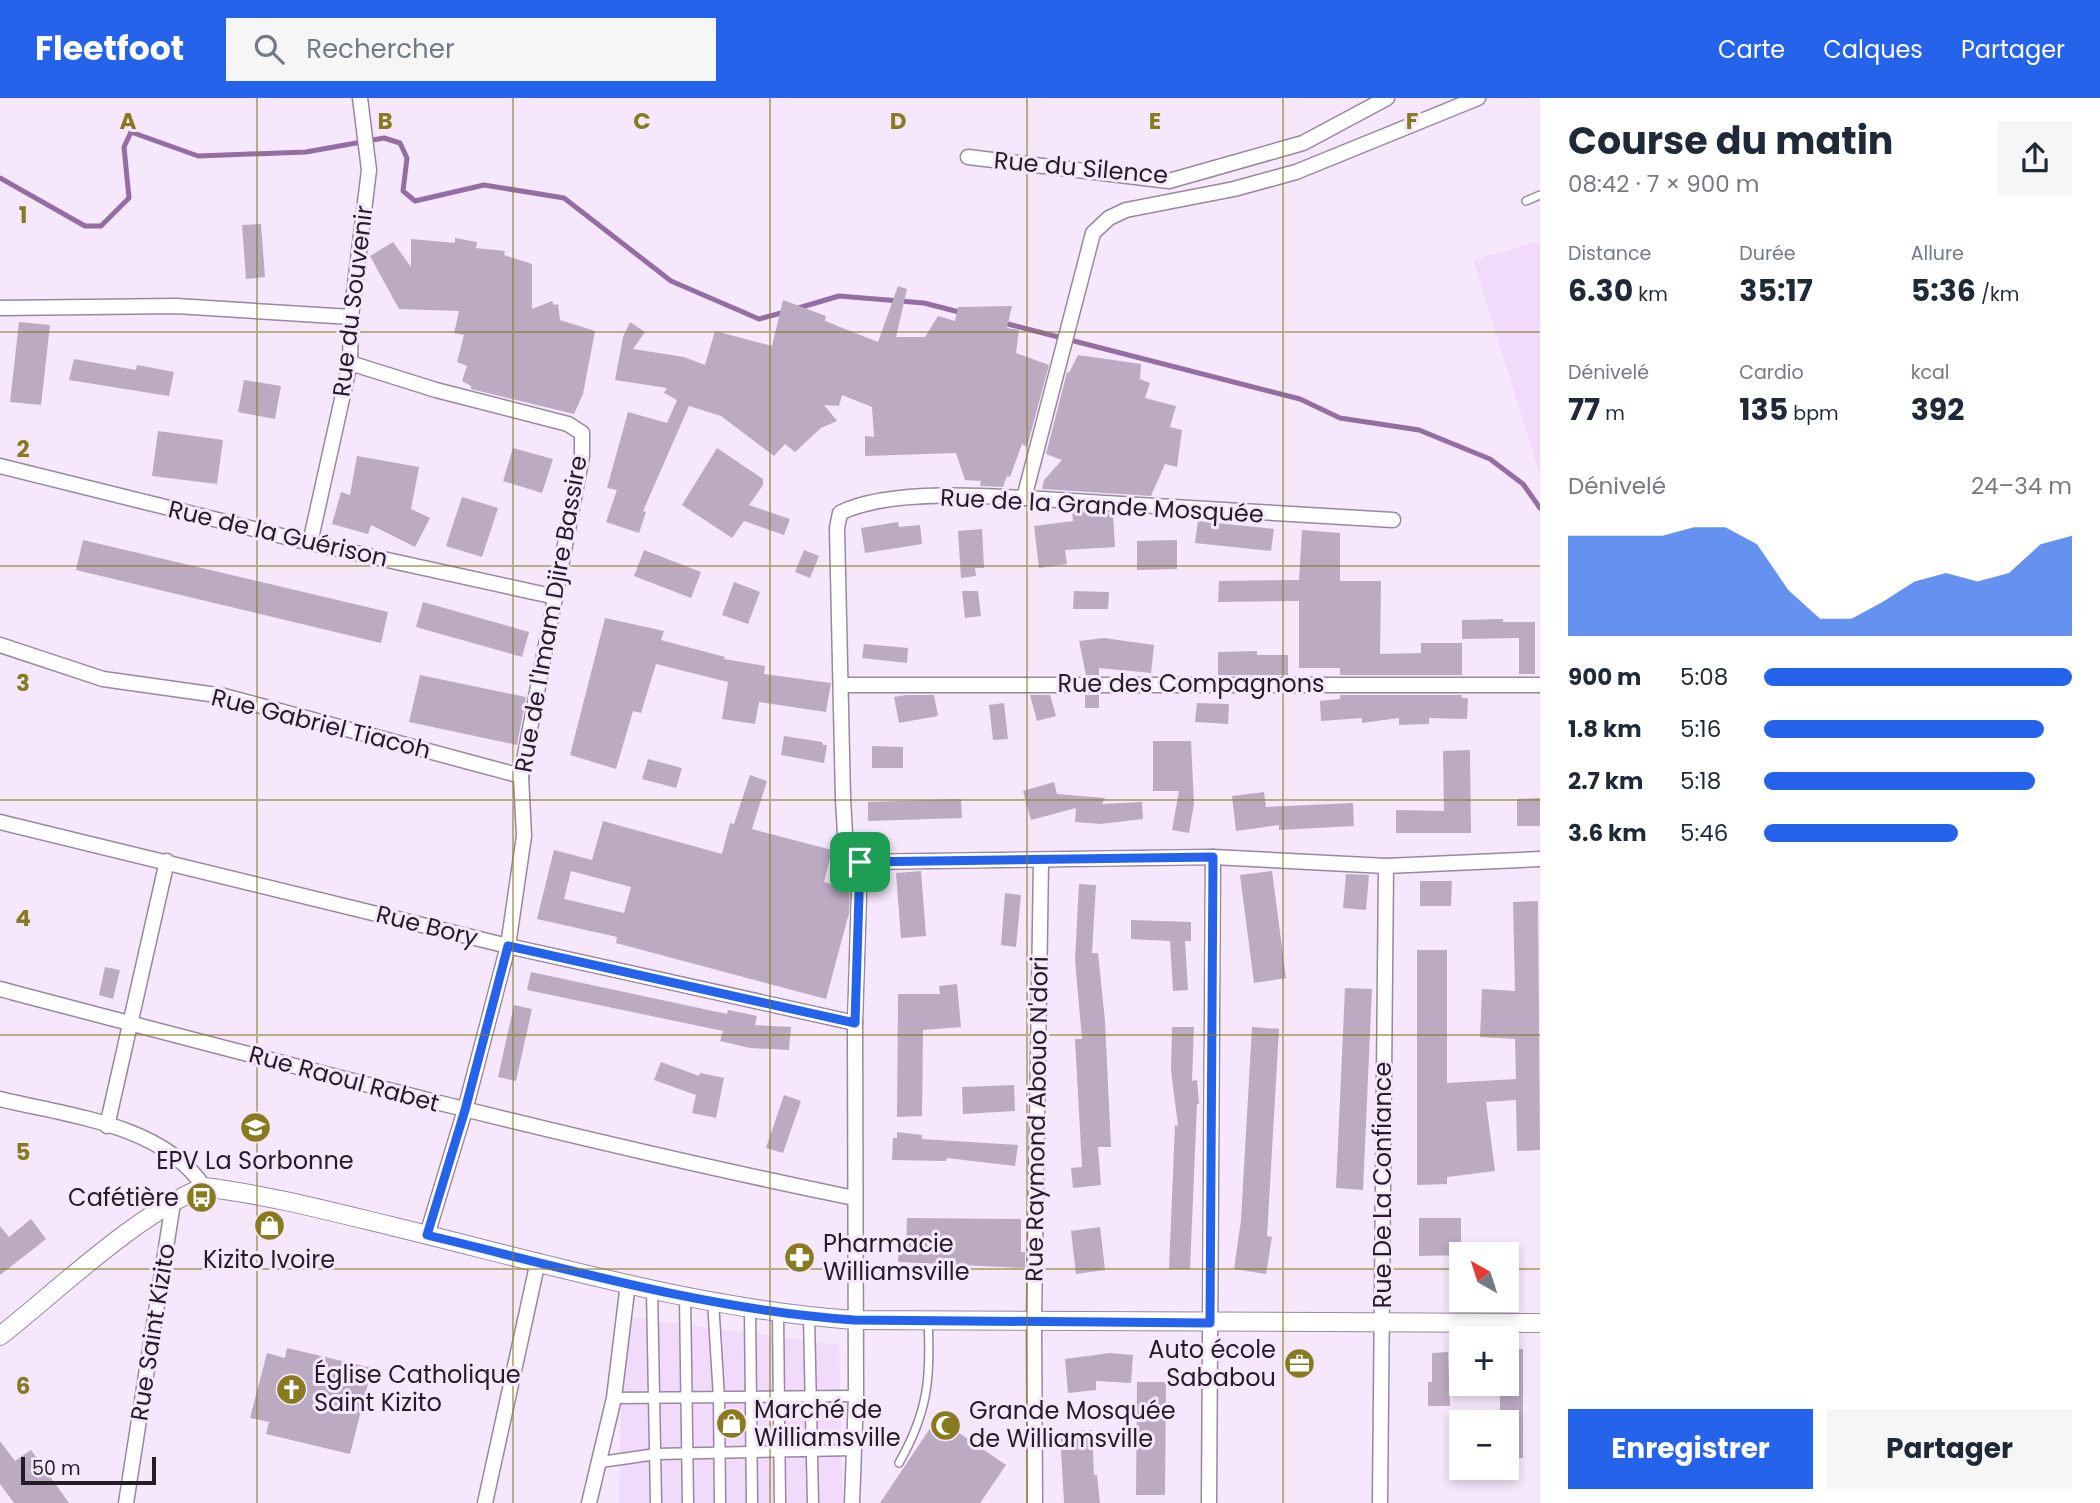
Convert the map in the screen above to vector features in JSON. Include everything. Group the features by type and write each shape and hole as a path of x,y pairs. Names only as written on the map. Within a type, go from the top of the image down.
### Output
{"street":[{"name":"Rue du Souvenir","path":"310,543 350,363 351,317 369,170 360,98"},
{"name":"Rue du Silence","path":"968,158 1169,181 1303,143 1387,98"},
{"path":"1024,498 1093,233 1110,218 1126,210 1234,189 1296,172 1478,98"},
{"path":"0,308 176,306 351,317"},
{"name":"Rue de l'Imam Djire Bassire","path":"350,363 388,372 436,390 568,424 582,433 582,456 520,776 524,836 508,946 465,1110 427,1235"},
{"name":"Rue de la Guérison","path":"0,466 310,543 556,597"},
{"name":"Rue de la Grande Mosquée","path":"852,1503 856,1396 855,1023 860,862 845,834 837,528 840,513 855,505 885,500 974,496 1393,520"},
{"name":"Rue Gabriel Tiacoh","path":"0,645 103,680 224,696 520,776"},
{"name":"Rue des Compagnons","path":"842,685 1540,685"},
{"name":"Rue Bory","path":"0,822 508,946 855,1023"},
{"path":"860,862 1213,857 1386,866 1540,859"},
{"path":"1209,1503 1213,857"},
{"path":"107,1126 128,1023 167,861"},
{"name":"Rue Raymond Abouo N'dori","path":"1035,1503 1034,1320 1041,861"},
{"name":"Rue De La Confiance","path":"1380,1503 1386,866"},
{"name":"Rue Raoul Rabet","path":"0,989 465,1110 689,1164 854,1198"},
{"path":"0,1099 107,1126 159,1144 193,1170 204,1187"},
{"path":"0,1336 130,1233 173,1203 204,1187 251,1193 652,1289 750,1309 809,1317 854,1320 1210,1323 1540,1323"},
{"name":"Rue Saint Kizito","path":"126,1503 173,1203"},
{"path":"485,1503 538,1261"},
{"path":"589,1503 601,1462 614,1398 628,1283"},
{"path":"652,1289 656,1503"},
{"path":"685,1296 688,1503"},
{"path":"713,1301 719,1398 720,1503"},
{"path":"750,1309 752,1503"},
{"path":"778,1313 780,1503"},
{"path":"809,1317 813,1503"},
{"path":"614,1398 856,1396"},
{"path":"601,1462 656,1454 855,1450"}],"lane":[{"path":"1526,201 1540,195"},
{"path":"898,1462 915,1434 926,1404 928,1320"}],"shaded area":[{"path":"1540,241 1540,475 1473,260"},
{"name":"Marché de Williamsville","path":"623,1316 839,1345 843,1503 619,1503"}],"building":[{"path":"261,224 265,277 246,279 242,225"},
{"path":"455,238 477,242 476,248 505,251 504,255 532,264 532,309 552,301 554,305 558,304 560,320 595,331 583,394 574,414 471,389 471,386 462,381 467,366 457,362 464,335 454,333 459,311 399,309 370,256 393,242 411,267 411,239 455,243"},
{"path":"898,286 907,289 896,337 925,337 938,316 955,321 958,307 1012,306 1007,328 1019,330 1016,353 1049,365 1027,447 1022,444 1010,477 1007,476 1003,487 980,486 981,481 965,480 956,453 865,456 865,436 874,437 872,407 842,395 839,406 824,405 837,421 821,428 795,452 785,444 774,456 721,416 689,406 643,511 646,512 639,533 606,522 617,490 607,488 628,412 667,423 677,400 664,393 667,388 615,380 623,337 630,322 645,332 633,349 684,357 705,365 715,331 772,346 783,300 826,316 825,321 878,342"},
{"path":"19,322 50,325 41,405 10,402"},
{"path":"1078,355 1141,364 1140,379 1150,383 1145,398 1176,406 1170,427 1182,430 1177,467 1165,464 1151,496 1042,489 1044,480 1062,460 1046,454 1067,372 1069,373"},
{"path":"74,359 136,370 137,365 174,372 169,396 69,380"},
{"path":"244,380 281,386 275,419 238,412"},
{"path":"158,431 223,440 217,484 152,476"},
{"path":"513,448 553,459 542,493 503,481"},
{"path":"717,448 763,479 763,485 749,505 790,519 784,535 744,521 732,538 682,505"},
{"path":"357,456 419,467 411,509 430,518 415,547 371,525 368,534 332,524 341,492 350,495"},
{"path":"462,497 498,508 482,557 446,546"},
{"path":"1072,511 1113,513 1115,547 1065,550 1067,564 1039,568 1034,526 1073,521"},
{"path":"1198,521 1274,529 1271,551 1195,543"},
{"path":"898,522 899,527 920,525 922,544 865,553 861,528"},
{"path":"982,529 984,568 975,568 976,576 961,578 958,531"},
{"path":"1302,530 1340,533 1340,581 1381,581 1380,654 1421,653 1421,643 1462,643 1462,675 1340,675 1340,668 1299,668 1299,601 1218,602 1219,581 1299,580"},
{"path":"83,540 388,612 381,643 76,570"},
{"path":"1177,540 1177,569 1137,570 1137,541"},
{"path":"644,550 701,572 691,598 634,576"},
{"path":"804,550 819,556 810,578 795,572"},
{"path":"734,582 760,592 748,624 722,615"},
{"path":"962,591 978,591 981,616 965,618"},
{"path":"1074,591 1109,592 1108,609 1073,609"},
{"path":"423,602 529,632 522,657 416,627"},
{"path":"605,618 664,631 661,640 725,657 724,659 765,666 764,674 831,683 826,712 759,702 755,724 722,719 728,682 656,664 641,713 633,711 616,769 570,755"},
{"path":"1503,619 1503,622 1535,622 1535,674 1519,674 1519,638 1462,639 1462,620"},
{"path":"1104,638 1154,645 1151,673 1099,668 1099,675 1086,675 1079,641"},
{"path":"864,644 908,648 907,663 862,658"},
{"path":"1257,651 1257,655 1288,655 1288,675 1218,675 1218,652"},
{"path":"420,675 526,697 517,745 409,722"},
{"path":"934,695 938,716 899,723 894,697"},
{"path":"1030,695 1050,695 1056,716 1037,721"},
{"path":"1085,695 1099,695 1099,708 1085,708"},
{"path":"1340,695 1462,695 1462,698 1468,698 1467,719 1429,718 1429,724 1399,725 1399,718 1362,723 1362,718 1321,721 1320,701 1340,699"},
{"path":"1004,703 1008,739 993,740 989,705"},
{"path":"1197,703 1229,704 1228,724 1195,722"},
{"path":"784,736 827,745 824,763 781,755"},
{"path":"1153,741 1191,741 1194,804 1189,833 1172,830 1179,791 1153,791"},
{"path":"872,746 903,747 903,768 872,768"},
{"path":"1470,750 1471,833 1396,833 1396,810 1444,811 1443,751"},
{"path":"648,759 682,768 676,788 642,779"},
{"path":"750,775 767,781 752,829 832,850 824,882 850,889 849,913 826,999 616,943 617,937 537,919 554,850 592,860 603,821 722,854 730,823 734,824","holes":["571,871 631,887 624,913 564,899"]},
{"path":"1054,782 1057,794 1105,798 1102,804 1142,802 1143,819 1101,824 1075,822 1076,808 1031,820 1023,791"},
{"path":"1264,792 1266,807 1353,803 1354,826 1279,830 1279,825 1236,831 1232,796"},
{"path":"1540,798 1540,826 1517,826 1517,799"},
{"path":"961,799 962,818 868,821 868,802"},
{"path":"921,871 926,936 901,938 896,873"},
{"path":"1272,871 1286,978 1254,983 1240,875"},
{"path":"1346,874 1369,875 1366,910 1343,908"},
{"path":"1420,881 1452,881 1451,906 1420,906"},
{"path":"1079,884 1096,885 1092,953 1098,953 1105,1021 1111,1147 1098,1147 1101,1185 1073,1188 1071,1168 1082,1167 1075,1039 1082,1039 1075,960"},
{"path":"1005,893 1021,895 1016,947 1001,945"},
{"path":"1538,901 1540,1150 1517,1151 1516,1100 1486,1102 1495,1171 1447,1177 1447,1184 1417,1185 1417,950 1447,950 1447,1083 1516,1079 1515,1039 1480,1037 1482,989 1515,991 1513,902"},
{"path":"1131,920 1191,922 1191,941 1185,941 1188,990 1173,991 1170,941 1131,939"},
{"path":"105,967 120,970 113,999 99,995"},
{"path":"531,972 727,1014 728,1010 757,1016 755,1025 791,1027 789,1050 750,1048 720,1041 723,1031 527,990"},
{"path":"957,984 961,1027 923,1030 922,1116 897,1117 898,994 940,994 939,986"},
{"path":"1345,988 1372,989 1363,1190 1336,1188"},
{"path":"514,1005 532,1009 516,1081 498,1077"},
{"path":"1172,1027 1194,1027 1192,1081 1197,1080 1199,1104 1190,1269 1169,1269 1175,1125 1178,1126 1171,1071"},
{"path":"1252,1027 1279,1029 1267,1236 1272,1237 1266,1274 1234,1269 1241,1220"},
{"path":"661,1062 699,1076 700,1073 724,1078 716,1118 692,1113 696,1095 654,1080"},
{"path":"1014,1085 1015,1111 963,1114 962,1087"},
{"path":"784,1095 801,1101 783,1153 766,1148"},
{"path":"897,1132 922,1135 922,1139 1018,1145 1015,1166 947,1158 946,1161 892,1160 893,1138 897,1138"},
{"path":"907,1218 1021,1219 1021,1252 1025,1252 1025,1268 898,1262 899,1246 906,1246"},
{"path":"1419,1218 1461,1218 1461,1242 1449,1242 1449,1255 1419,1256"},
{"path":"31,1219 46,1239 0,1275 0,1226 9,1237"},
{"path":"1100,1227 1105,1270 1076,1274 1071,1231"},
{"name":"Église Catholique Saint Kizito","path":"287,1348 372,1368 350,1454 266,1434 269,1422 250,1418 267,1353 285,1358"},
{"path":"1519,1349 1523,1349 1523,1458 1519,1458 1519,1410 1500,1410 1500,1396 1519,1396"},
{"path":"1448,1352 1450,1406 1428,1406 1428,1382 1432,1382 1432,1353"},
{"path":"1110,1353 1133,1355 1131,1383 1096,1381 1096,1390 1068,1393 1065,1359"},
{"path":"1137,1382 1166,1382 1165,1495 1136,1495"},
{"name":"Grande Mosquée de Williamsville","path":"937,1418 1006,1465 980,1503 880,1503"},
{"path":"1092,1430 1094,1475 1097,1475 1100,1503 1064,1503 1060,1432"},
{"path":"0,1441 15,1461 31,1450 69,1503 14,1503 0,1484"}],"waterway":[{"path":"0,178 85,226 101,226 129,198 124,147 131,132 198,156 306,152 384,138 400,143 407,158 403,191 415,201 484,185 564,198 671,281 759,319 785,312"},
{"path":"795,309 839,296 924,303 963,313"},
{"path":"1004,323 1300,399 1340,418 1419,430 1490,459 1523,484 1540,508"}],"place":[{"name":"EPV La Sorbonne","path":"255,1127"},
{"name":"Cafétière","path":"202,1198"},
{"name":"Kizito Ivoire","path":"269,1226"},
{"name":"Pharmacie Williamsville","path":"800,1258"},
{"name":"Auto école Sababou","path":"1299,1364"},
{"name":"Église Catholique Saint Kizito","path":"291,1389"},
{"name":"Marché de Williamsville","path":"731,1424"},
{"name":"Grande Mosquée de Williamsville","path":"946,1425"}],"route":[{"path":"1213,857 1210,1323 854,1320 809,1317 750,1309 652,1289 427,1235 465,1110 508,946 855,1023 860,862 1213,857"}]}
